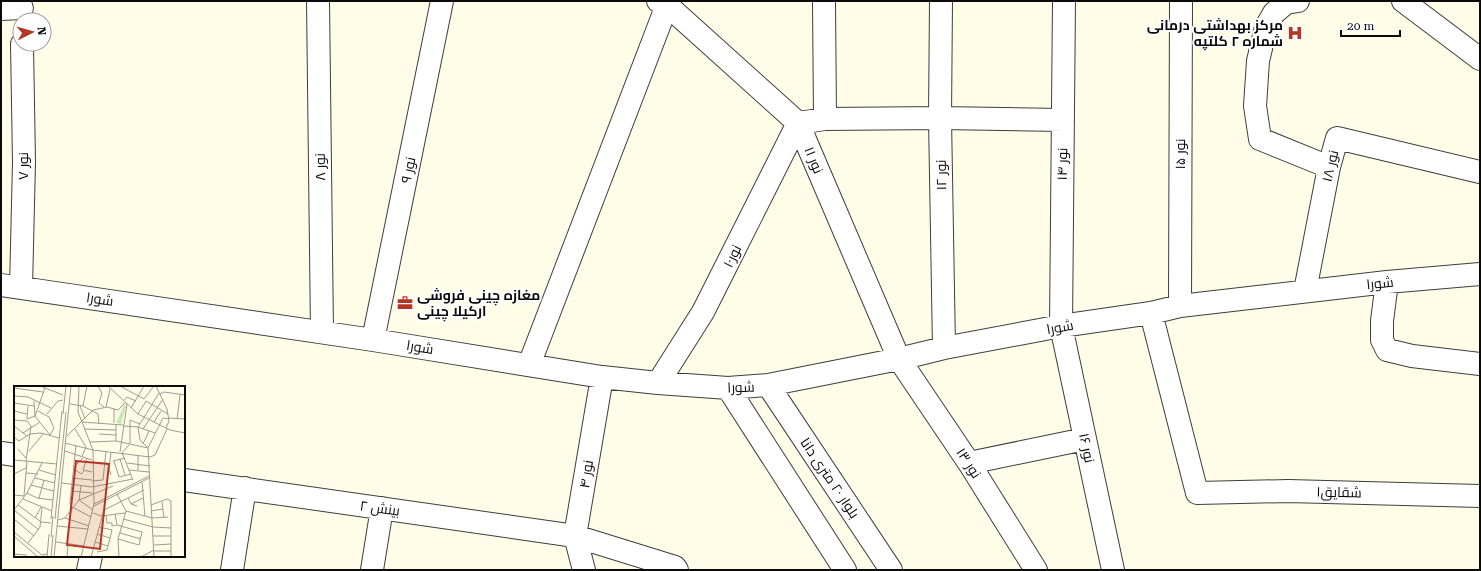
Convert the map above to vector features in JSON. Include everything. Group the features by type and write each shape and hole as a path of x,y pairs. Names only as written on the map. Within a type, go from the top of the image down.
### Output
{"street":[{"name":"نور ۸","path":"318,1 322,332"},
{"name":"نور ۹","path":"373,340 442,1"},
{"path":"824,1 825,119"},
{"name":"نور ۱۲","path":"941,1 940,118 944,348"},
{"name":"نور ۱۴","path":"1061,326 1064,1"},
{"name":"نور ۱۵","path":"1180,306 1181,1"},
{"path":"1298,1 1286,3 1274,13 1266,27 1258,61 1255,106 1260,140 1329,167"},
{"path":"1403,1 1480,59"},
{"path":"529,365 666,2"},
{"name":"نور ۱۱","path":"666,2 798,123 899,359"},
{"name":"نور ۷","path":"11,286 24,162 22,52"},
{"path":"798,123 825,119 940,118 1063,120"},
{"name":"نور۱۰","path":"658,384 703,312 798,123"},
{"name":"نور ۱۸","path":"1305,291 1329,167 1337,138 1480,172"},
{"name":"شورا","path":"11,286 322,332 602,377 658,384 728,388 768,386 899,359 944,348 1061,326 1151,313 1180,306 1387,282 1480,274"},
{"path":"1387,282 1382,321 1382,340 1387,350 1412,356 1480,364"},
{"name":"شقایق۱","path":"1151,313 1197,493 1288,491 1480,496"},
{"name":"نور ۱۶","path":"1061,326 1113,570"},
{"name":"نور ۱۳","path":"899,359 969,463 1036,570"},
{"name":"نور ۴","path":"584,570 575,536 602,377"},
{"name":"بلوار ۲۰ متری دانا","path":"768,386 891,570"},
{"path":"728,388 845,570"},
{"path":"969,463 1085,439"},
{"path":"1,453 14,455"},
{"name":"بینش ۲","path":"185,480 575,536 675,567 677,570"},
{"path":"232,570 245,488"},
{"path":"372,570 382,508"},
{"path":"88,570 91,557"}],"place":[{"name":"مرکز بهداشتی درمانی شماره ۲ کلتپه","path":"1295,33"},
{"name":"مغازه چینی فروشی ارکیلا چینی","path":"405,303"}]}
